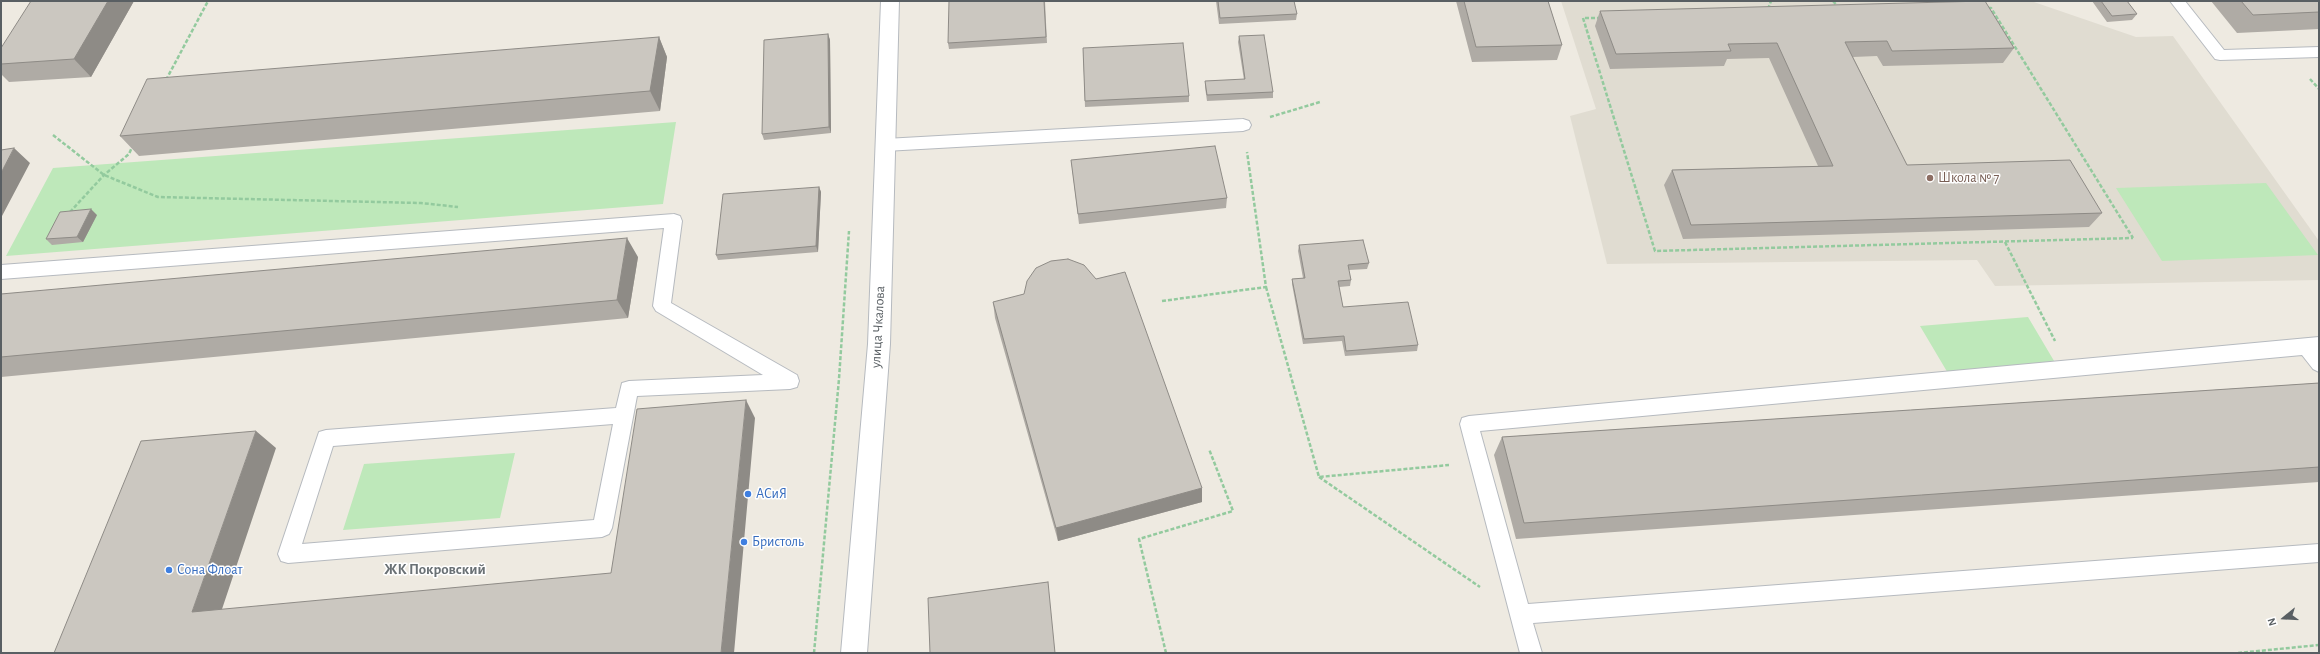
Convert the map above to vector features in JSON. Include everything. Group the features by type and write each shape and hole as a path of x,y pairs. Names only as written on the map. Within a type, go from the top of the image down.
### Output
{"street":[{"name":"улица Чкалова","path":"854,653 879,344 890,1"}],"lane":[{"path":"2177,1 2220,55 2319,52"},
{"path":"885,145 1243,125"},
{"path":"1,272 674,221 662,306 790,381 630,389 602,528 288,554 326,438 624,415"},
{"path":"1531,653 1469,424 2313,346 2319,364"},
{"path":"1520,614 2319,553"}],"path":[{"path":"163,86 208,1"},
{"path":"1766,14 1771,1"},
{"path":"1833,1 1843,12"},
{"path":"1607,18 1583,18 1655,251 2133,238 1991,8 1983,8"},
{"path":"1320,102 1243,125 1266,287 1318,477 1520,614"},
{"path":"53,135 104,175 158,197 421,203 460,208"},
{"path":"67,215 104,175 129,154 136,140"},
{"path":"814,653 839,379 849,227"},
{"path":"2005,242 2045,324"},
{"path":"1162,300 1266,287"},
{"path":"1166,653 1139,538 1233,511 1209,450"},
{"path":"1318,477 1479,462"},
{"path":"2238,653 2319,645"}],"shaded area":[{"name":"Школа № 7","path":"1561,1 2031,1 2136,37 2173,36 2319,241 2319,280 1995,286 1977,260 1607,264 1570,116 1596,109"}],"green space":[{"path":"676,122 663,204 6,256 53,168"},
{"path":"2266,183 2318,255 2162,261 2116,188"},
{"path":"2028,317 2060,371 1952,380 1920,326"},
{"path":"515,453 500,518 343,530 364,464"}],"building":[{"path":"31,1 108,1 74,59 1,64 1,48"},
{"path":"949,1 1044,1 1046,37 948,43"},
{"path":"1218,1 1294,1 1297,14 1220,18"},
{"path":"1464,1 1548,1 1562,45 1476,47"},
{"path":"1985,1 2014,48 1892,51 1887,41 1845,42 1907,165 2070,160 2102,213 1691,225 1672,170 1833,166 1777,43 1728,44 1731,51 1616,54 1600,11"},
{"path":"2101,1 2127,1 2137,14 2112,16"},
{"path":"2241,1 2319,1 2319,12 2253,15"},
{"path":"828,34 829,127 762,134 764,40"},
{"path":"1264,35 1273,92 1207,95 1205,81 1245,79 1239,36"},
{"path":"659,37 650,91 120,136 147,79"},
{"path":"1183,43 1189,96 1085,101 1083,48"},
{"path":"1215,146 1227,198 1078,214 1071,160"},
{"path":"14,148 1,173 1,150"},
{"path":"819,187 816,246 716,255 723,194"},
{"path":"91,209 77,237 46,239 60,212"},
{"path":"627,238 617,300 1,357 1,294"},
{"path":"1363,240 1369,263 1348,265 1351,280 1338,281 1343,307 1408,302 1418,345 1346,351 1344,336 1304,339 1292,279 1305,278 1299,245"},
{"path":"1068,259 1084,265 1096,279 1125,272 1202,488 1056,528 993,302 1024,294 1027,281 1036,268 1051,261"},
{"path":"2319,383 2319,467 1524,523 1502,437"},
{"path":"746,400 721,653 54,653 141,441 256,431 192,612 611,573 637,409"},
{"path":"1048,582 1055,653 930,653 928,598"}],"place":[{"name":"Школа № 7","path":"1930,178"},
{"name":"АСиЯ","path":"748,494"},
{"name":"Бристоль","path":"744,542"},
{"name":"Сона Флоат","path":"169,570"}],"district":[{"name":"ЖК Покровский","path":"435,569"}]}
